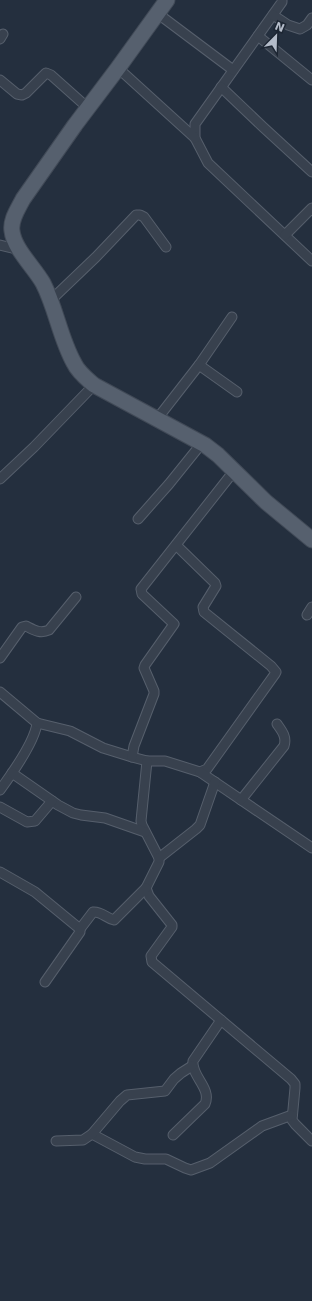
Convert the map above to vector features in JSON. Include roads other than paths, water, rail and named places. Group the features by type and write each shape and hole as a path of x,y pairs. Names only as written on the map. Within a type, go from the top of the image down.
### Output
{"main road":[{"path":"166,0 23,200 12,225 13,236 20,250 43,283 69,353 75,365 94,385 202,443 218,455 266,502 312,540"}],"street":[{"path":"195,138 195,124 273,15 282,0"},
{"path":"157,13 233,70"},
{"path":"273,15 288,25 300,29 312,18"},
{"path":"258,36 312,80"},
{"path":"118,68 195,138 208,163 312,261"},
{"path":"0,80 17,94 22,95 26,93 46,73 51,75 88,108"},
{"path":"221,87 262,127 312,172"},
{"path":"285,235 312,208"},
{"path":"50,301 96,257 136,215 144,217 166,247"},
{"path":"0,245 20,250"},
{"path":"157,419 199,365 232,316"},
{"path":"199,365 237,392"},
{"path":"0,479 34,447 94,385"},
{"path":"138,518 169,484 202,443"},
{"path":"132,757 134,746 154,694 144,668 174,624 142,594 141,589 234,471"},
{"path":"176,545 215,583 216,586 203,607 204,612 271,666 276,672 207,768 200,772"},
{"path":"0,658 22,627 26,626 43,633 49,630 76,597"},
{"path":"0,692 37,723 70,731 103,748 132,757 147,761 165,761 200,772 312,848"},
{"path":"0,790 36,733 37,723"},
{"path":"241,800 284,746 286,741 284,734 277,724"},
{"path":"45,982 93,912 99,912 114,920 146,888 159,862 159,858 141,822 147,761"},
{"path":"12,773 52,801 74,813 105,818 145,832"},
{"path":"159,858 200,825 215,782"},
{"path":"0,807 27,822 32,822 35,821 52,801"},
{"path":"0,872 35,892 80,929"},
{"path":"146,888 149,896 172,925 172,928 151,956 152,962 291,1079 295,1084 292,1120 294,1124 312,1141"},
{"path":"173,1135 205,1104 207,1098 206,1092 192,1066 193,1060 222,1020"},
{"path":"56,1141 83,1140 92,1134 120,1101 127,1095 165,1092 174,1079 192,1066"},
{"path":"92,1134 135,1157 145,1159 166,1159 191,1170 210,1163 262,1126 292,1115"}]}
